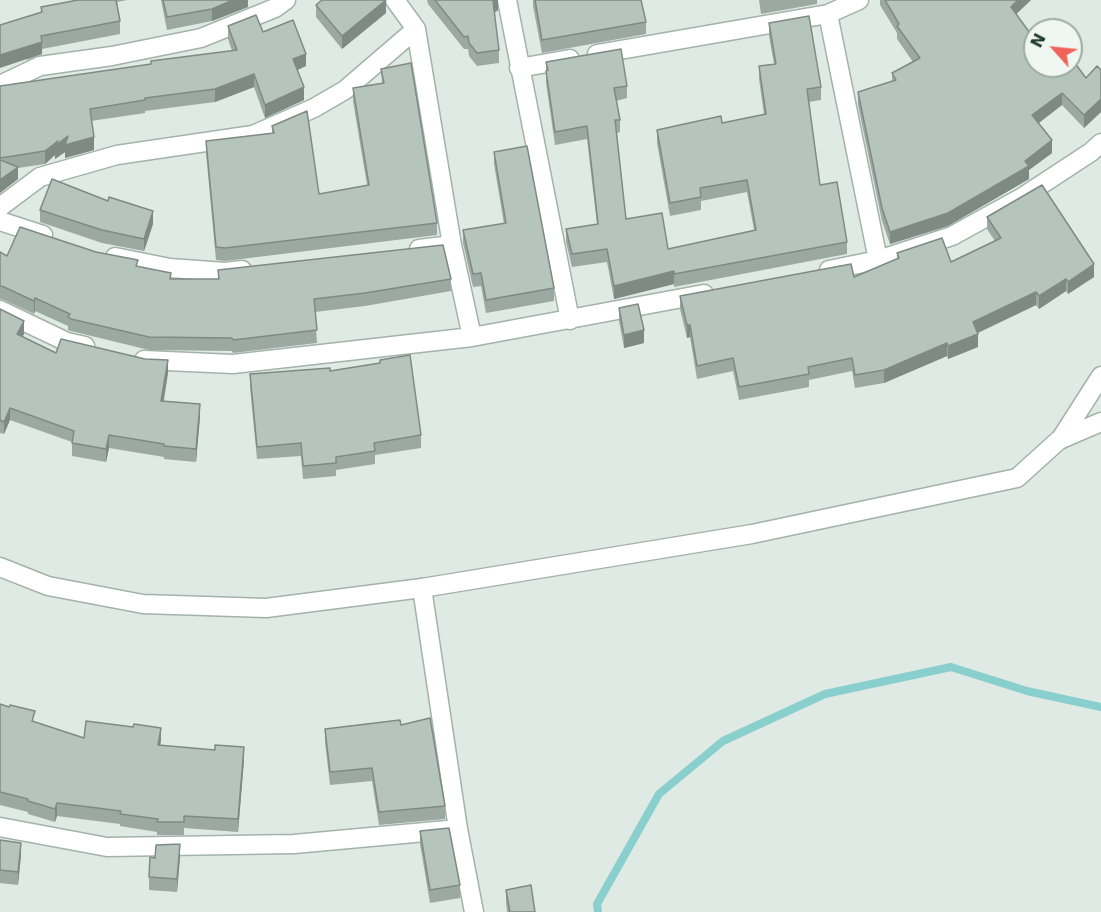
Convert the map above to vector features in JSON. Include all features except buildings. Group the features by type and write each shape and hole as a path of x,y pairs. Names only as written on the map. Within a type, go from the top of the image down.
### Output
{"street":[{"path":"0,85 40,66 112,56 201,38 275,8 286,0"},
{"path":"395,0 416,29 452,245 472,337"},
{"path":"507,0 570,320"},
{"path":"519,68 828,14 859,0"},
{"path":"828,14 878,260"},
{"path":"0,207 40,177 117,155 253,135 314,108 345,90 416,29"},
{"path":"809,273 878,260 952,236 1021,198 1101,143"},
{"path":"0,221 55,239"},
{"path":"407,250 452,245"},
{"path":"99,254 170,268 225,272 259,268"},
{"path":"124,356 147,361 233,364 472,337 718,291"},
{"path":"0,310 67,342 102,350"},
{"path":"0,567 48,586 143,604 266,608 422,588 752,534 1017,478 1059,440 1101,376"},
{"path":"1059,440 1101,422"},
{"path":"422,588 458,828 474,912"},
{"path":"0,827 107,847 294,844 458,828"}],"waterway":[{"path":"598,912 597,904 659,794 723,741 825,694 951,667 1027,691 1101,707"}]}
